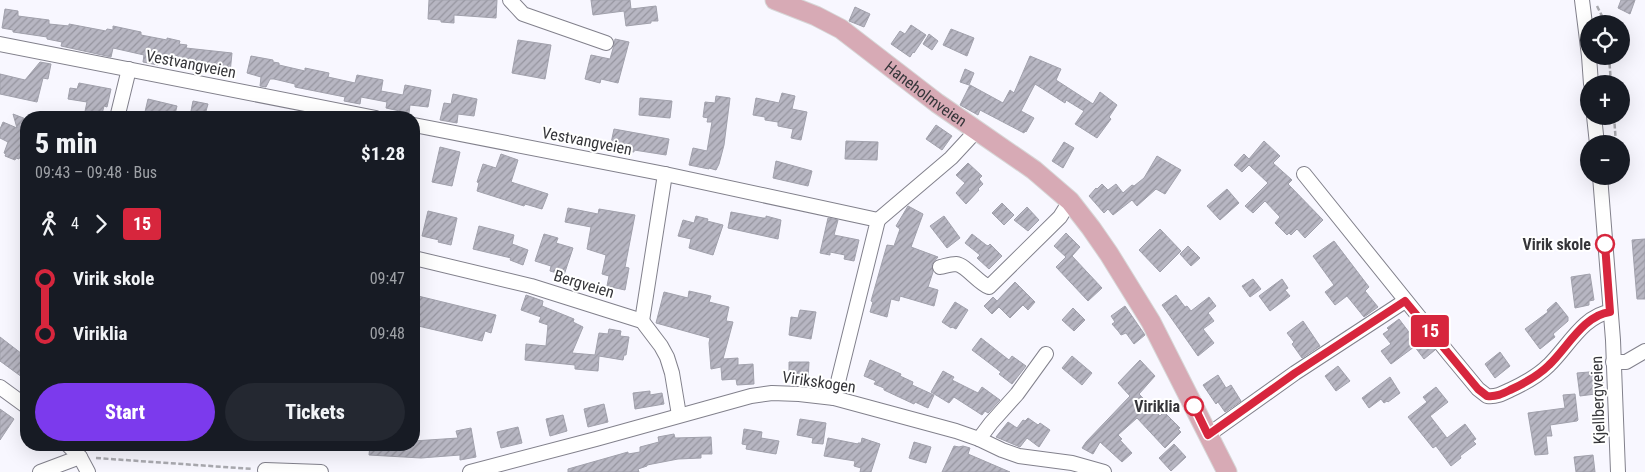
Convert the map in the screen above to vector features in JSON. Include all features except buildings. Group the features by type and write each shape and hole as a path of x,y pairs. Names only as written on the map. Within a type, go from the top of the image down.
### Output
{"main road":[{"name":"Haneholmveien","path":"775,0 812,14 842,29 976,131 1034,170 1070,201 1109,254 1151,322 1227,472"}],"street":[{"path":"510,0 523,14 606,43"},
{"path":"1582,0 1584,15"},
{"name":"Vestvangveien","path":"0,44 341,111"},
{"path":"119,111 129,69"},
{"name":"Vestvangveien","path":"420,126 665,174 878,220"},
{"path":"834,398 878,220 951,158 976,131"},
{"path":"665,174 642,320 667,357 672,373 679,415"},
{"path":"1304,174 1405,301 1483,394 1492,397 1515,388 1540,372 1549,365 1590,320 1601,313 1610,312"},
{"name":"Kjellbergveien","path":"1601,185 1613,340 1618,472"},
{"path":"940,267 955,264 961,266 976,280 989,287 1060,217 1070,201"},
{"name":"Bergveien","path":"420,259 531,286 642,320"},
{"path":"1208,435 1295,373 1405,301"},
{"path":"1613,362 1626,362 1645,351"},
{"path":"979,439 1017,394 1046,354"},
{"path":"0,387 20,402"},
{"name":"Virikskogen","path":"470,472 587,442 751,396 772,393 834,398 933,423 979,439 1019,456 1072,463 1104,472"},
{"path":"74,451 80,457 88,472"},
{"path":"40,472 80,457"},
{"path":"265,470 321,472"}],"path":[{"path":"1596,0 1602,15"},
{"path":"80,457 265,470"}],"bus line":[{"name":"15","path":"1194,406 1208,435 1295,373 1405,301 1478,389 1487,396 1498,395 1515,388 1540,372 1549,365 1590,320 1601,313 1610,312 1605,244"}],"place":[{"name":"Virik skole","path":"1605,244"},
{"name":"Viriklia","path":"1194,406"}]}
